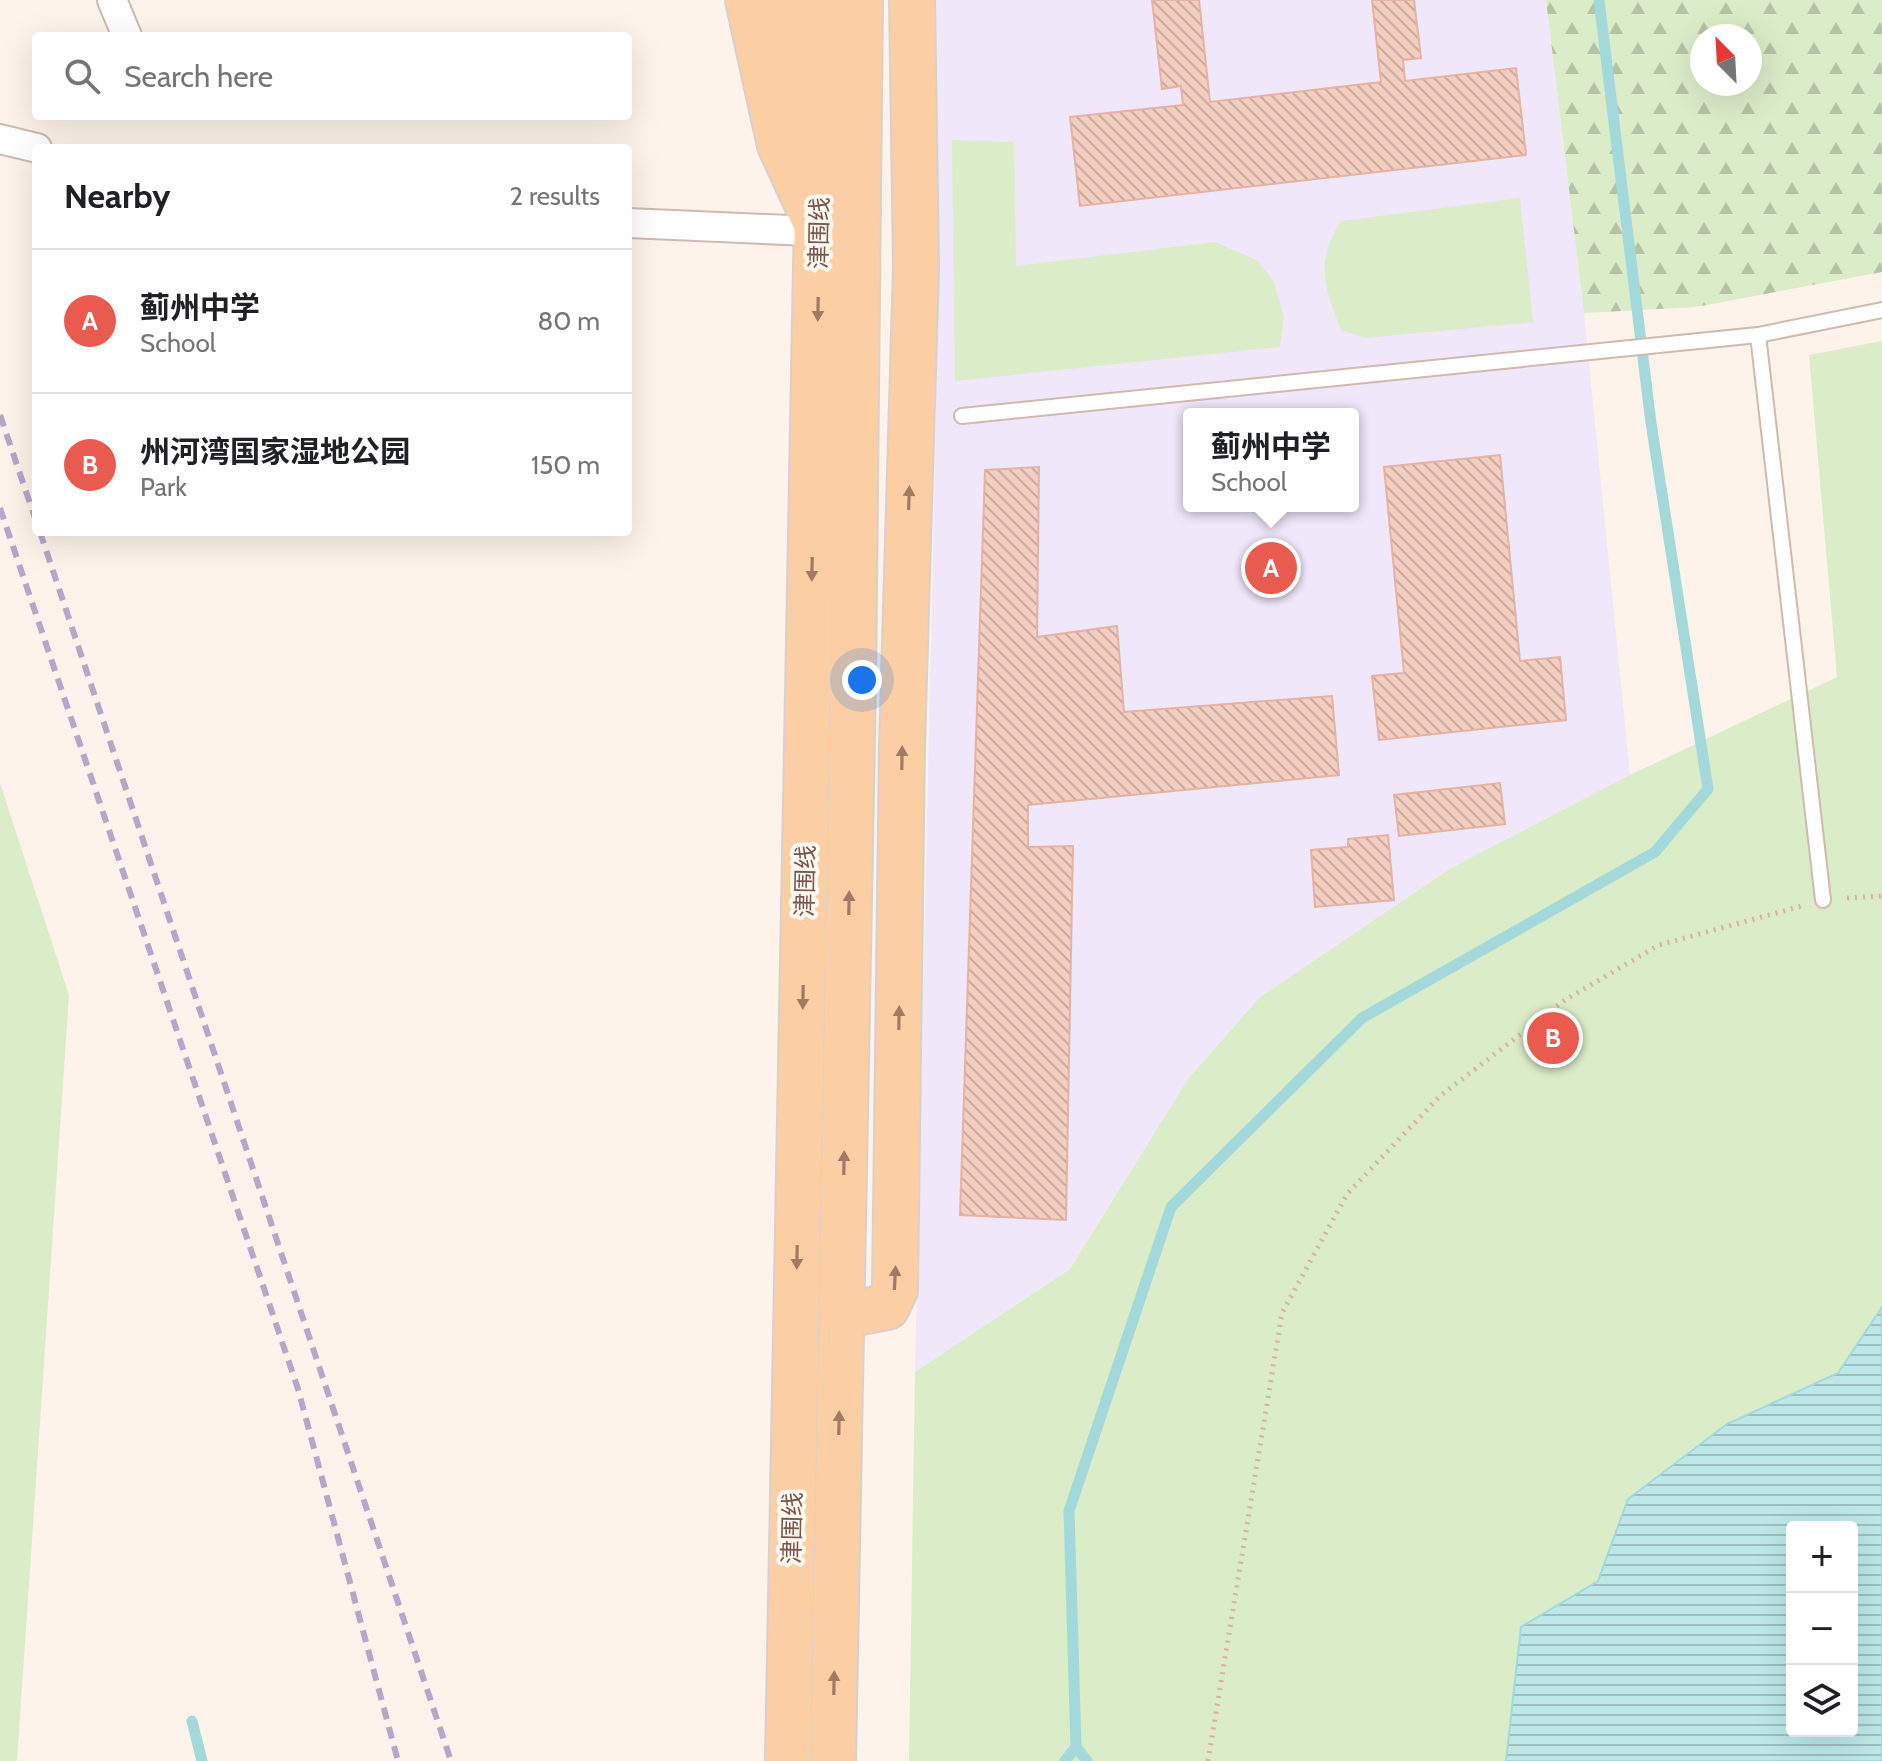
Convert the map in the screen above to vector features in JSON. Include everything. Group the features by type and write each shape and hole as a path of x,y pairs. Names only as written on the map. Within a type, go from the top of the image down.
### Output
{"main road":[{"path":"748,0 780,145 839,232"},
{"path":"782,0 792,81 839,232"},
{"name":"津围线","path":"821,0 839,232 841,1316 833,1761"},
{"name":"津围线","path":"788,1761 839,232 860,0"},
{"path":"841,1316 887,1307 895,1290 902,746 916,267 912,0"}],"street":[{"path":"112,0 125,32"},
{"path":"0,139 32,147"},
{"path":"632,223 839,232"}],"lane":[{"path":"962,416 1758,335 1882,310"},
{"path":"1758,335 1823,900"}],"path":[{"path":"1208,1761 1282,1313 1347,1194 1440,1096 1565,1000 1659,945 1823,900 1882,896"}],"shaded area":[{"path":"931,0 1546,0 1584,313 1630,775 1451,868 1260,997 1188,1079 1070,1269 915,1372 937,362"}],"green space":[{"path":"1546,0 1882,0 1882,272 1696,307 1584,313"},
{"path":"952,140 1014,142 1016,266 1215,242 1257,260 1274,282 1284,317 1280,347 955,381"},
{"path":"1520,198 1533,322 1366,338 1341,330 1330,301 1325,262 1341,221"},
{"path":"1882,341 1882,1761 909,1761 915,1372 1070,1269 1188,1079 1260,997 1451,868 1630,775 1837,677 1809,355"},
{"path":"0,783 69,995 17,1761 0,1761"}],"water":[{"path":"1882,1307 1882,1761 1506,1761 1521,1627 1598,1581 1628,1499 1727,1424 1838,1373"}],"building":[{"path":"1152,0 1199,0 1210,102 1381,82 1372,0 1414,0 1421,58 1403,60 1405,81 1516,68 1526,155 1080,206 1070,117 1183,105 1181,86 1162,89"},
{"path":"1500,455 1520,661 1560,657 1566,720 1379,740 1372,676 1404,673 1384,467"},
{"path":"1039,467 1037,637 1117,626 1124,712 1332,696 1339,775 1028,805 1028,847 1073,846 1066,1220 960,1215 985,470"},
{"path":"1500,783 1505,824 1399,836 1394,795"},
{"path":"1388,835 1394,900 1315,907 1311,850 1348,847 1348,839"}],"waterway":[{"path":"1087,1761 1076,1747 1069,1511 1171,1207 1362,1018 1655,852 1708,789 1651,423 1599,0"},
{"path":"192,1721 202,1761"},
{"path":"1065,1761 1076,1747"}],"railway":[{"path":"0,415 32,509"},
{"path":"0,508 298,1389 398,1761"},
{"path":"41,536 451,1761"}],"place":[{"name":"蓟州中学","path":"1271,568"},
{"name":"州河湾国家湿地公园","path":"1553,1038"}]}
